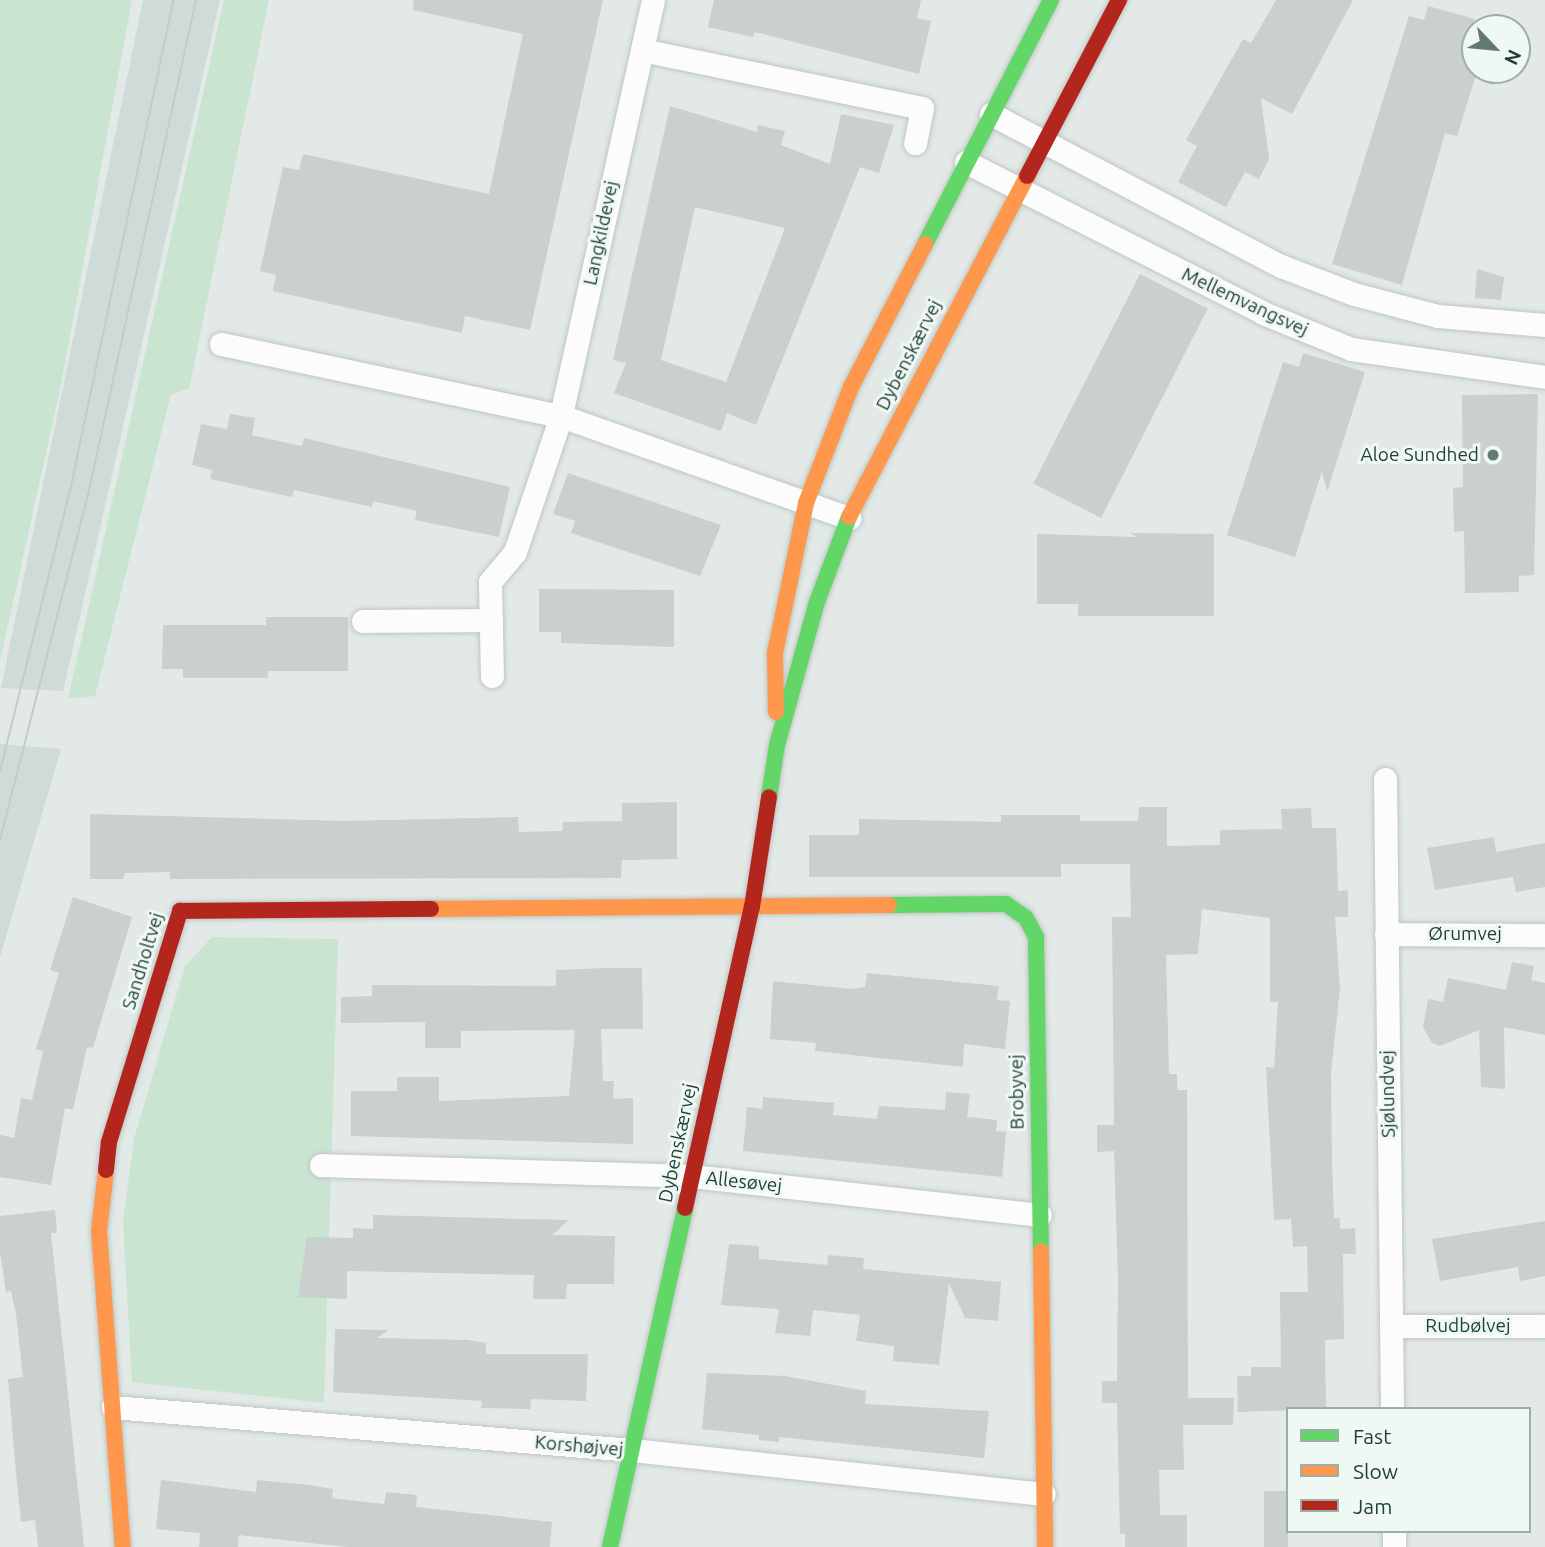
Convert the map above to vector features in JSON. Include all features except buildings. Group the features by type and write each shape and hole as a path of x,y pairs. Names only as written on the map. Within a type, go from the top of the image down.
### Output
{"street":[{"name":"Langkildevej","path":"492,676 490,582 515,552 561,416 653,0"},
{"name":"Dybenskærvej","path":"777,745 775,653 806,503 851,387 1051,0"},
{"name":"Dybenskærvej","path":"610,1547 752,907 777,745 817,602 849,518 1017,190 1119,0"},
{"path":"642,50 922,108 915,143"},
{"path":"991,114 1281,266 1354,294 1438,316 1545,325"},
{"name":"Mellemvangsvej","path":"966,162 1263,313 1351,349 1545,377"},
{"path":"221,344 561,416 849,518"},
{"path":"363,621 491,621"},
{"name":"Sjølundvej","path":"1384,779 1392,1407"},
{"name":"Brobyvej","path":"752,907 1006,904 1026,918 1036,937 1045,1547"},
{"name":"Sandholtvej","path":"123,1547 99,1231 109,1142 180,911 752,907"},
{"name":"Ørumvej","path":"1386,934 1545,934"},
{"name":"Allesøvej","path":"321,1166 692,1176 1040,1215"},
{"name":"Rudbølvej","path":"1391,1326 1545,1325"},
{"name":"Korshøjvej","path":"113,1408 632,1450 1044,1494"}],"shaded area":[{"path":"143,0 220,0 63,691 1,688"},
{"path":"0,744 61,749 0,957"}],"green space":[{"path":"0,0 132,0 60,390 0,661"},
{"path":"224,0 269,0 189,389 171,394 95,696 68,699"},
{"path":"212,937 338,939 324,1403 132,1382 123,1222 134,1139 185,966"}],"tram line":[{"path":"0,771 71,486 173,0"},
{"path":"0,840 89,490 196,0"}],"traffic: fast":[{"path":"925,244 1051,0"},
{"path":"769,797 777,745 817,602 849,517"},
{"path":"889,905 1006,904 1026,918 1036,937 1041,1251"},
{"path":"610,1547 685,1208"}],"traffic: slow":[{"path":"849,517 1027,176"},
{"path":"776,712 775,653 806,503 851,387 925,244"},
{"path":"431,909 889,905"},
{"path":"106,1170 99,1231 123,1547"},
{"path":"1041,1251 1045,1547"}],"traffic: jam":[{"path":"1027,176 1119,0"},
{"path":"685,1208 752,907 769,797"},
{"path":"106,1170 109,1142 180,911 431,909"}],"place":[{"name":"Aloe Sundhed","path":"1493,455"}]}
